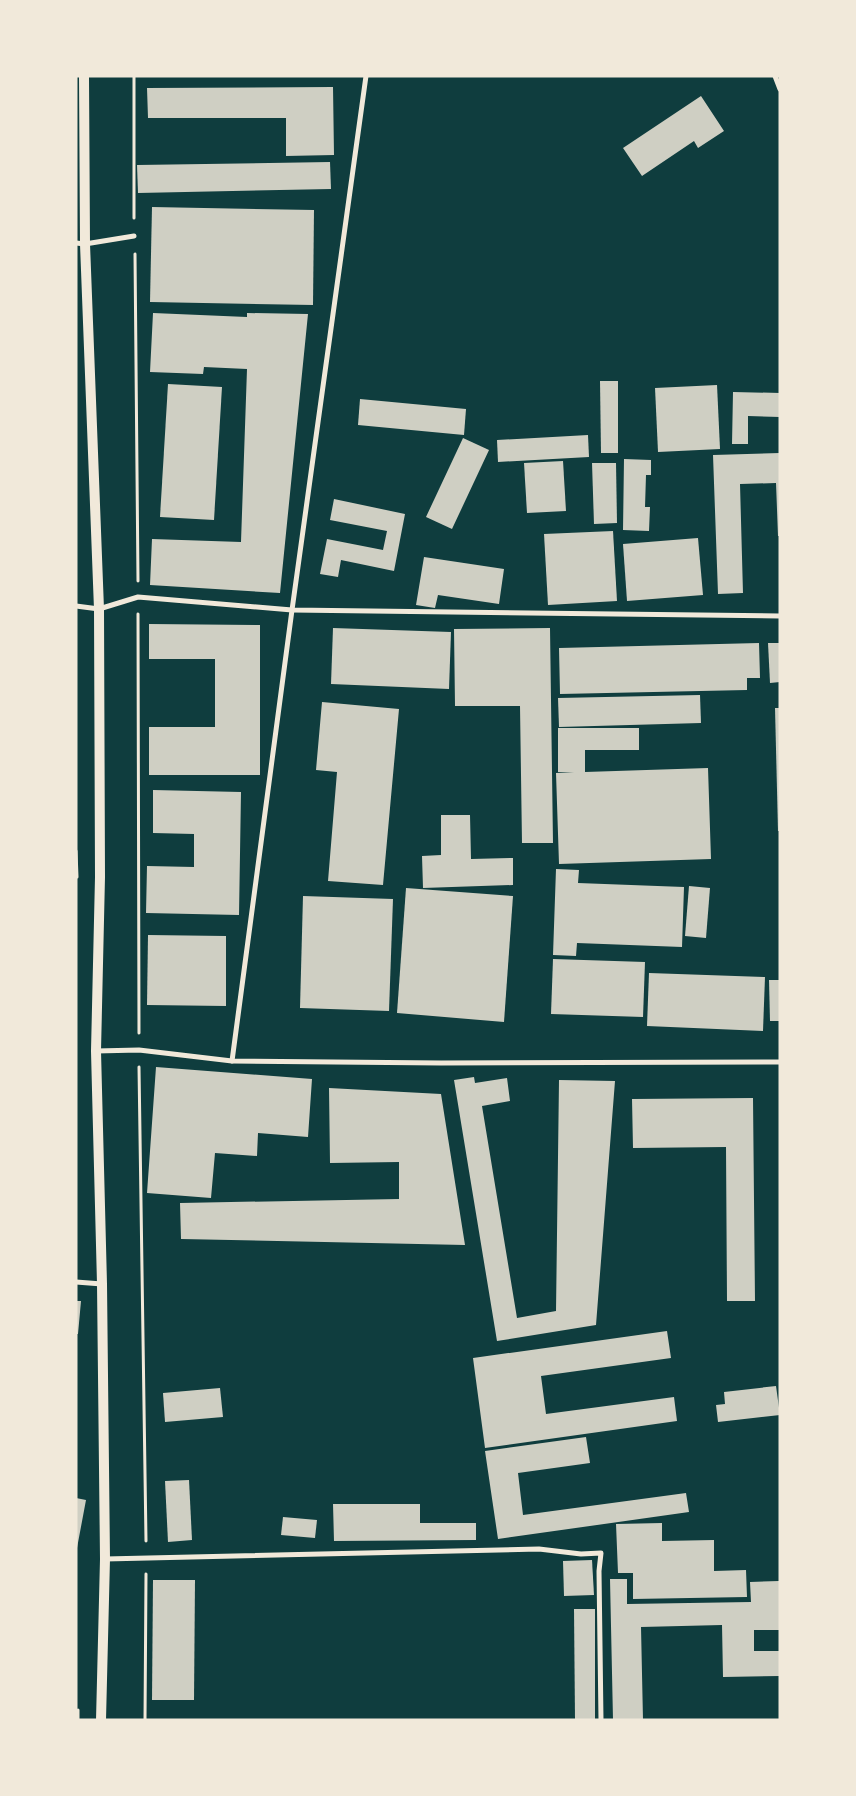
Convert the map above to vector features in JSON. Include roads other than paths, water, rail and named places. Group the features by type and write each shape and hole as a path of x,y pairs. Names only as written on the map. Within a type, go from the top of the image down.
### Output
{"main road":[{"path":"84,76 80,243 99,609 100,877 96,1051 102,1284 105,1559 101,1720"}],"street":[{"path":"232,1061 366,76"},
{"path":"775,76 780,88"},
{"path":"80,243 134,236"},
{"path":"76,606 99,609 138,597 292,610 780,616"},
{"path":"96,1051 139,1050 232,1061 441,1063 780,1062"},
{"path":"76,1282 102,1284"},
{"path":"105,1559 539,1549 581,1554 601,1554 599,1571 601,1720"}]}
